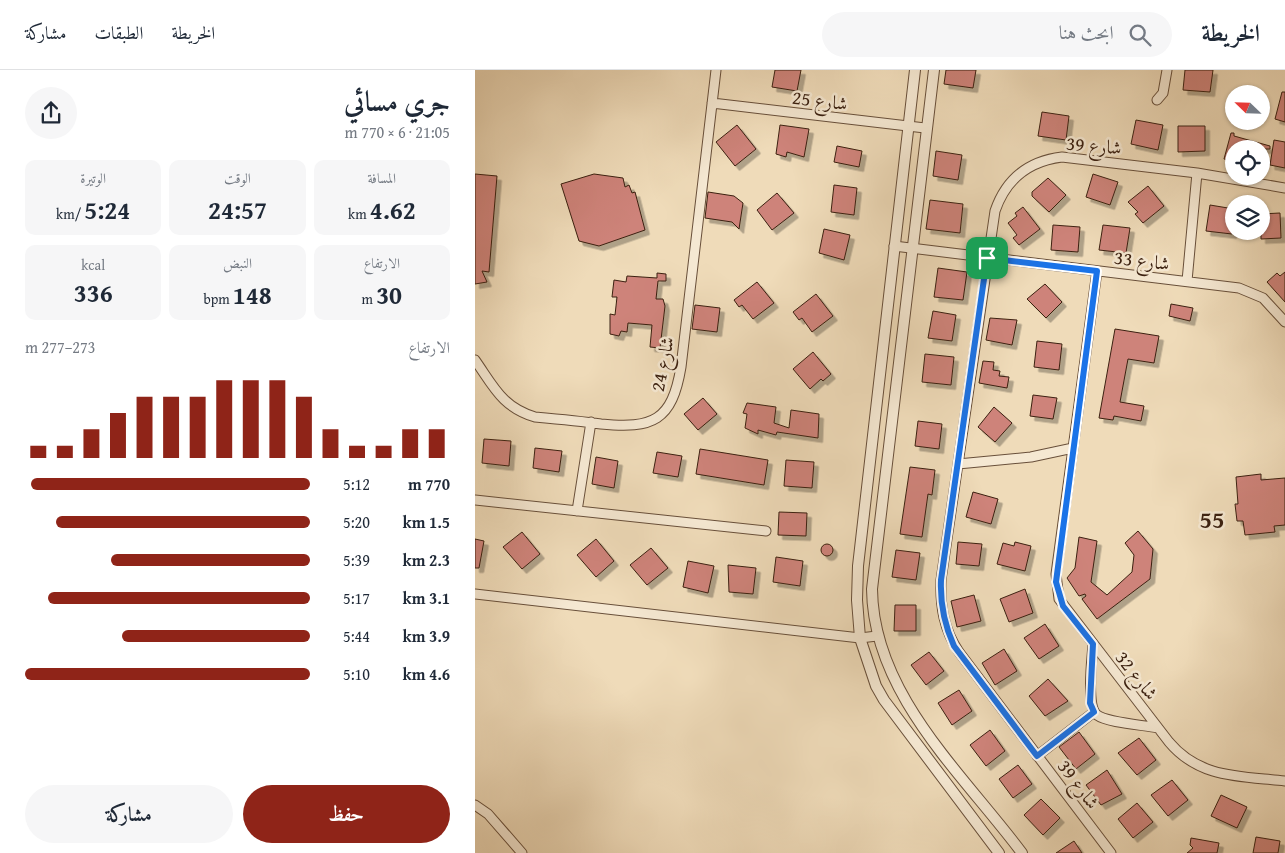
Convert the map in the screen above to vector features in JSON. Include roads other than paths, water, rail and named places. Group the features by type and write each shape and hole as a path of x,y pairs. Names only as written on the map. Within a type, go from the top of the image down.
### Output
{"street":[{"name":"شارع 24","path":"475,360 498,394 508,405 535,417 631,426 641,425 663,413 676,394 681,367 716,70"},
{"path":"915,70 893,246 858,566 857,600 860,638 870,670 884,700 999,853"},
{"path":"934,70 925,128 911,249 872,589 872,610 877,636 888,667 906,701 1022,853"},
{"path":"1157,100 1163,93 1167,70"},
{"name":"شارع 25","path":"712,102 925,128"},
{"name":"شارع 39","path":"1111,853 959,652 944,620 941,603 941,580 995,211 1002,194 1019,173 1035,164 1052,158 1071,157 1197,173 1285,188"},
{"path":"1187,281 1197,173"},
{"name":"شارع 33","path":"893,246 1187,281 1247,290 1270,303 1285,322"},
{"name":"شارع 32","path":"1097,271 1056,582 1063,606 1177,752 1207,770 1285,781"},
{"path":"577,511 591,422"},
{"path":"958,464 1031,457 1073,448"},
{"path":"475,500 765,532"},
{"path":"475,594 860,638 877,636"},
{"path":"1093,644 1090,703 1094,712 1103,718 1158,728"},
{"path":"1037,756 1094,712"},
{"path":"475,805 488,814 522,853"}],"district":[{"name":"55","path":"1212,520"}]}
